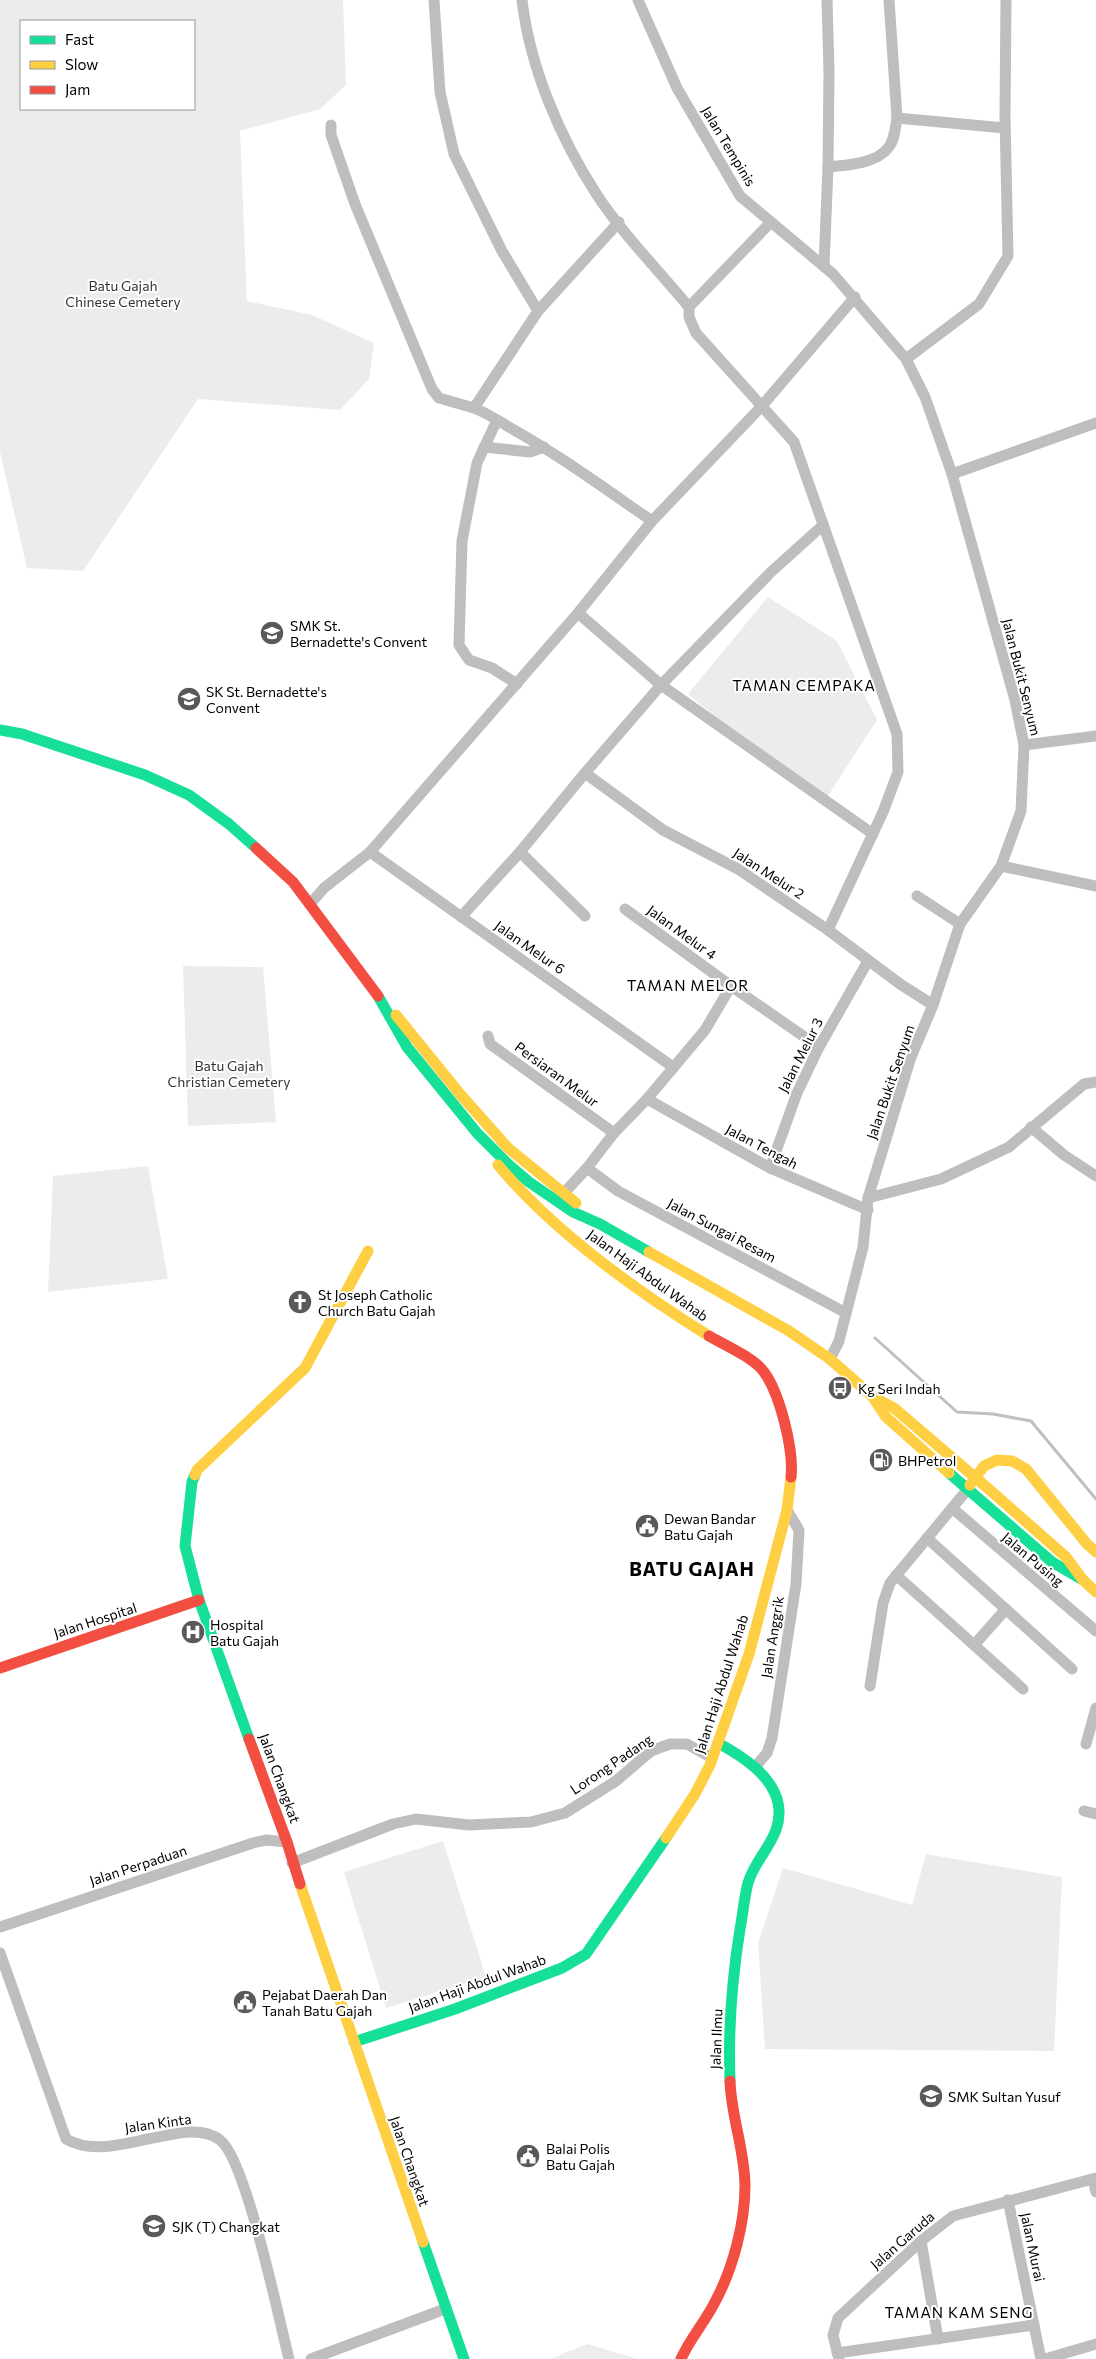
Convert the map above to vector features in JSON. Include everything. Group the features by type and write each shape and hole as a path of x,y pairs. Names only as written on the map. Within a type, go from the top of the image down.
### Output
{"street":[{"path":"434,0 440,92 454,154 502,251 538,311"},
{"path":"522,0 525,25 555,118 598,196 689,307 689,317 696,332 794,442 822,526 897,734 898,772 873,834 828,930"},
{"name":"Jalan Tempinis","path":"638,0 677,88 740,196 770,223 824,266 855,297"},
{"path":"824,266 828,167 829,71 827,0"},
{"path":"828,167 853,164 874,157 888,149 894,138 897,118 889,0"},
{"path":"906,359 979,304 1008,256 1005,128 1006,0"},
{"path":"897,118 1005,128"},
{"path":"331,125 331,135 354,204 432,389 439,398 489,414 544,447 652,522"},
{"path":"474,408 538,311 619,222"},
{"path":"689,307 770,223"},
{"path":"310,904 324,888 365,855 517,684 652,522 761,407 855,297"},
{"name":"Jalan Bukit Senyum","path":"830,1359 839,1341 863,1247 868,1198 911,1057 933,1005 960,924 1001,866 1021,811 1024,745 1015,700 952,474 925,397 906,359 855,297"},
{"path":"497,420 477,463 462,541 459,645 469,660 492,668 517,684"},
{"path":"952,474 1096,424"},
{"path":"484,447 530,452 544,447"},
{"path":"461,917 520,852 585,773 661,686 771,572 822,526"},
{"path":"578,613 661,686 873,834"},
{"path":"0,730 22,734 127,768 189,795 229,824 293,882 378,996 407,1047 477,1133 509,1165 573,1212 600,1224 788,1331 830,1359 872,1396 894,1408 976,1478 1066,1557 1083,1580 1096,1592"},
{"path":"1024,745 1096,736"},
{"name":"Jalan Melur 2","path":"585,773 663,830 738,869 933,1005"},
{"path":"520,852 585,916"},
{"name":"Jalan Melur 6","path":"365,855 461,917 673,1067"},
{"path":"1001,866 1096,886"},
{"path":"917,896 960,924"},
{"name":"Jalan Melur 4","path":"625,909 819,1047"},
{"name":"Jalan Melur 3","path":"770,1168 796,1093 819,1047 868,961"},
{"path":"564,1192 587,1168 614,1133 647,1099 705,1030 731,986"},
{"path":"378,996 404,1023 460,1094 508,1148 564,1192 600,1224"},
{"name":"Persiaran Melur","path":"488,1036 490,1044 614,1133"},
{"path":"868,1198 941,1179 1009,1147 1084,1084 1096,1082"},
{"name":"Jalan Tengah","path":"647,1099 770,1168 868,1210"},
{"path":"1031,1127 1064,1155 1096,1176"},
{"name":"Jalan Haji Abdul Wahab","path":"354,2042 455,2009 562,1968 586,1954 649,1866 695,1794 712,1758 749,1654 787,1510 792,1468 790,1444 775,1393 764,1372 755,1364 700,1332 655,1301 561,1229 518,1189 495,1162 477,1133"},
{"path":"508,1148 509,1165 518,1189"},
{"name":"Jalan Sungai Resam","path":"587,1168 618,1191 846,1314"},
{"name":"Jalan Changkat","path":"368,1251 306,1368 197,1470 190,1491 185,1546 199,1600 287,1842 292,1863 445,2309 464,2359"},
{"path":"872,1396 886,1417 966,1490 1052,1562 1083,1580"},
{"path":"870,1686 882,1604 890,1583 984,1466 997,1460 1012,1461 1026,1469 1087,1544 1096,1552"},
{"name":"Jalan Pusing","path":"952,1508 1096,1631"},
{"name":"Jalan Anggrik","path":"755,1767 767,1753 772,1738 796,1584 799,1530 787,1510"},
{"path":"926,1538 1072,1669"},
{"path":"896,1575 1023,1689"},
{"name":"Jalan Hospital","path":"0,1668 199,1600"},
{"path":"974,1645 1006,1609"},
{"path":"1086,1744 1096,1708"},
{"name":"Jalan Ilmu","path":"681,2359 689,2342 716,2300 731,2255 744,2198 745,2180 730,2097 729,2072 733,1986 748,1883 754,1867 775,1833 780,1809 778,1798 755,1767 741,1755 718,1742"},
{"name":"Lorong Padang","path":"292,1863 393,1824 416,1819 469,1825 496,1824 530,1822 565,1813 616,1780 651,1751 670,1744 687,1744 712,1758"},
{"path":"1084,1811 1096,1814"},
{"name":"Jalan Perpaduan","path":"0,1927 253,1843 266,1840 287,1842"},
{"name":"Jalan Kinta","path":"0,1953 66,2139 78,2146 104,2147 181,2133 204,2133 220,2140 232,2153 251,2209 289,2359"},
{"path":"1094,2178 1096,2192"},
{"name":"Jalan Garuda","path":"838,2356 833,2335 838,2318 921,2241 953,2216 1094,2178"},
{"name":"Jalan Murai","path":"1008,2200 1041,2359"},
{"path":"921,2241 938,2339"},
{"path":"311,2359 445,2309"},
{"path":"838,2356 1034,2325"},
{"path":"1045,2359 1096,2344"}],"green space":[{"name":"Batu Gajah Chinese Cemetery","path":"0,0 343,0 346,85 320,109 240,131 247,301 312,315 374,343 369,379 340,410 198,399 83,571 27,568 0,452"},
{"path":"768,597 837,641 877,720 822,805 688,694"},
{"name":"Batu Gajah Christian Cemetery","path":"183,966 263,967 276,1122 188,1126"},
{"path":"148,1166 168,1279 48,1292 53,1176"},
{"path":"443,1841 486,1977 386,2008 344,1872"},
{"path":"926,1854 1062,1877 1054,2051 765,2049 758,1943 783,1868 912,1905"},
{"path":"587,2344 638,2359 550,2359"}],"waterway":[{"path":"875,1338 957,1412 993,1414 1031,1421 1096,1499"}],"traffic: fast":[{"path":"0,730 22,734 145,775 189,795 229,824 256,848"},
{"path":"378,996 407,1047 477,1133 509,1165 529,1182 573,1212 600,1224 649,1252"},
{"path":"949,1473 1052,1562 1083,1580"},
{"path":"195,1475 192,1482 185,1546 199,1600 249,1739"},
{"path":"718,1743 746,1760 763,1775 775,1793 779,1815 774,1835 752,1873 745,1894 733,1986 730,2024 730,2081"},
{"path":"354,2042 455,2009 562,1968 586,1954 666,1838"},
{"path":"423,2242 464,2359"}],"traffic: slow":[{"path":"396,1015 460,1094 508,1148 576,1203"},
{"path":"498,1165 544,1214 597,1258 624,1279 709,1336"},
{"path":"195,1475 197,1470 305,1368 368,1251"},
{"path":"649,1252 789,1331 830,1359 872,1396 886,1417 949,1473"},
{"path":"874,1397 894,1408 991,1491 1066,1557 1083,1580 1096,1592"},
{"path":"970,1485 984,1466 997,1460 1012,1461 1026,1469 1087,1544 1096,1552"},
{"path":"666,1838 695,1794 710,1765 749,1654 787,1510 791,1477"},
{"path":"300,1884 423,2242"}],"traffic: jam":[{"path":"256,848 293,882 378,996"},
{"path":"709,1336 753,1362 764,1372 770,1382 785,1423 790,1452 791,1477"},
{"path":"0,1668 199,1600"},
{"path":"249,1739 287,1842 300,1884"},
{"path":"681,2359 712,2308 728,2274 737,2245 743,2215 744,2173 730,2081"}],"place":[{"name":"SMK St. Bernadette's Convent","path":"272,633"},
{"name":"SK St. Bernadette's Convent","path":"189,699"},
{"name":"St Joseph Catholic Church Batu Gajah","path":"300,1302"},
{"name":"Kg Seri Indah","path":"840,1388"},
{"name":"BHPetrol","path":"881,1460"},
{"name":"Dewan Bandar Batu Gajah","path":"647,1526"},
{"name":"Hospital Batu Gajah","path":"193,1632"},
{"name":"Pejabat Daerah Dan Tanah Batu Gajah","path":"245,2002"},
{"name":"SMK Sultan Yusuf","path":"931,2096"},
{"name":"Balai Polis Batu Gajah","path":"528,2156"},
{"name":"SJK (T) Changkat","path":"154,2226"}],"district":[{"name":"TAMAN CEMPAKA","path":"804,685"},
{"name":"TAMAN MELOR","path":"688,985"},
{"name":"BATU GAJAH","path":"692,1568"},
{"name":"TAMAN KAM SENG","path":"959,2312"}]}
